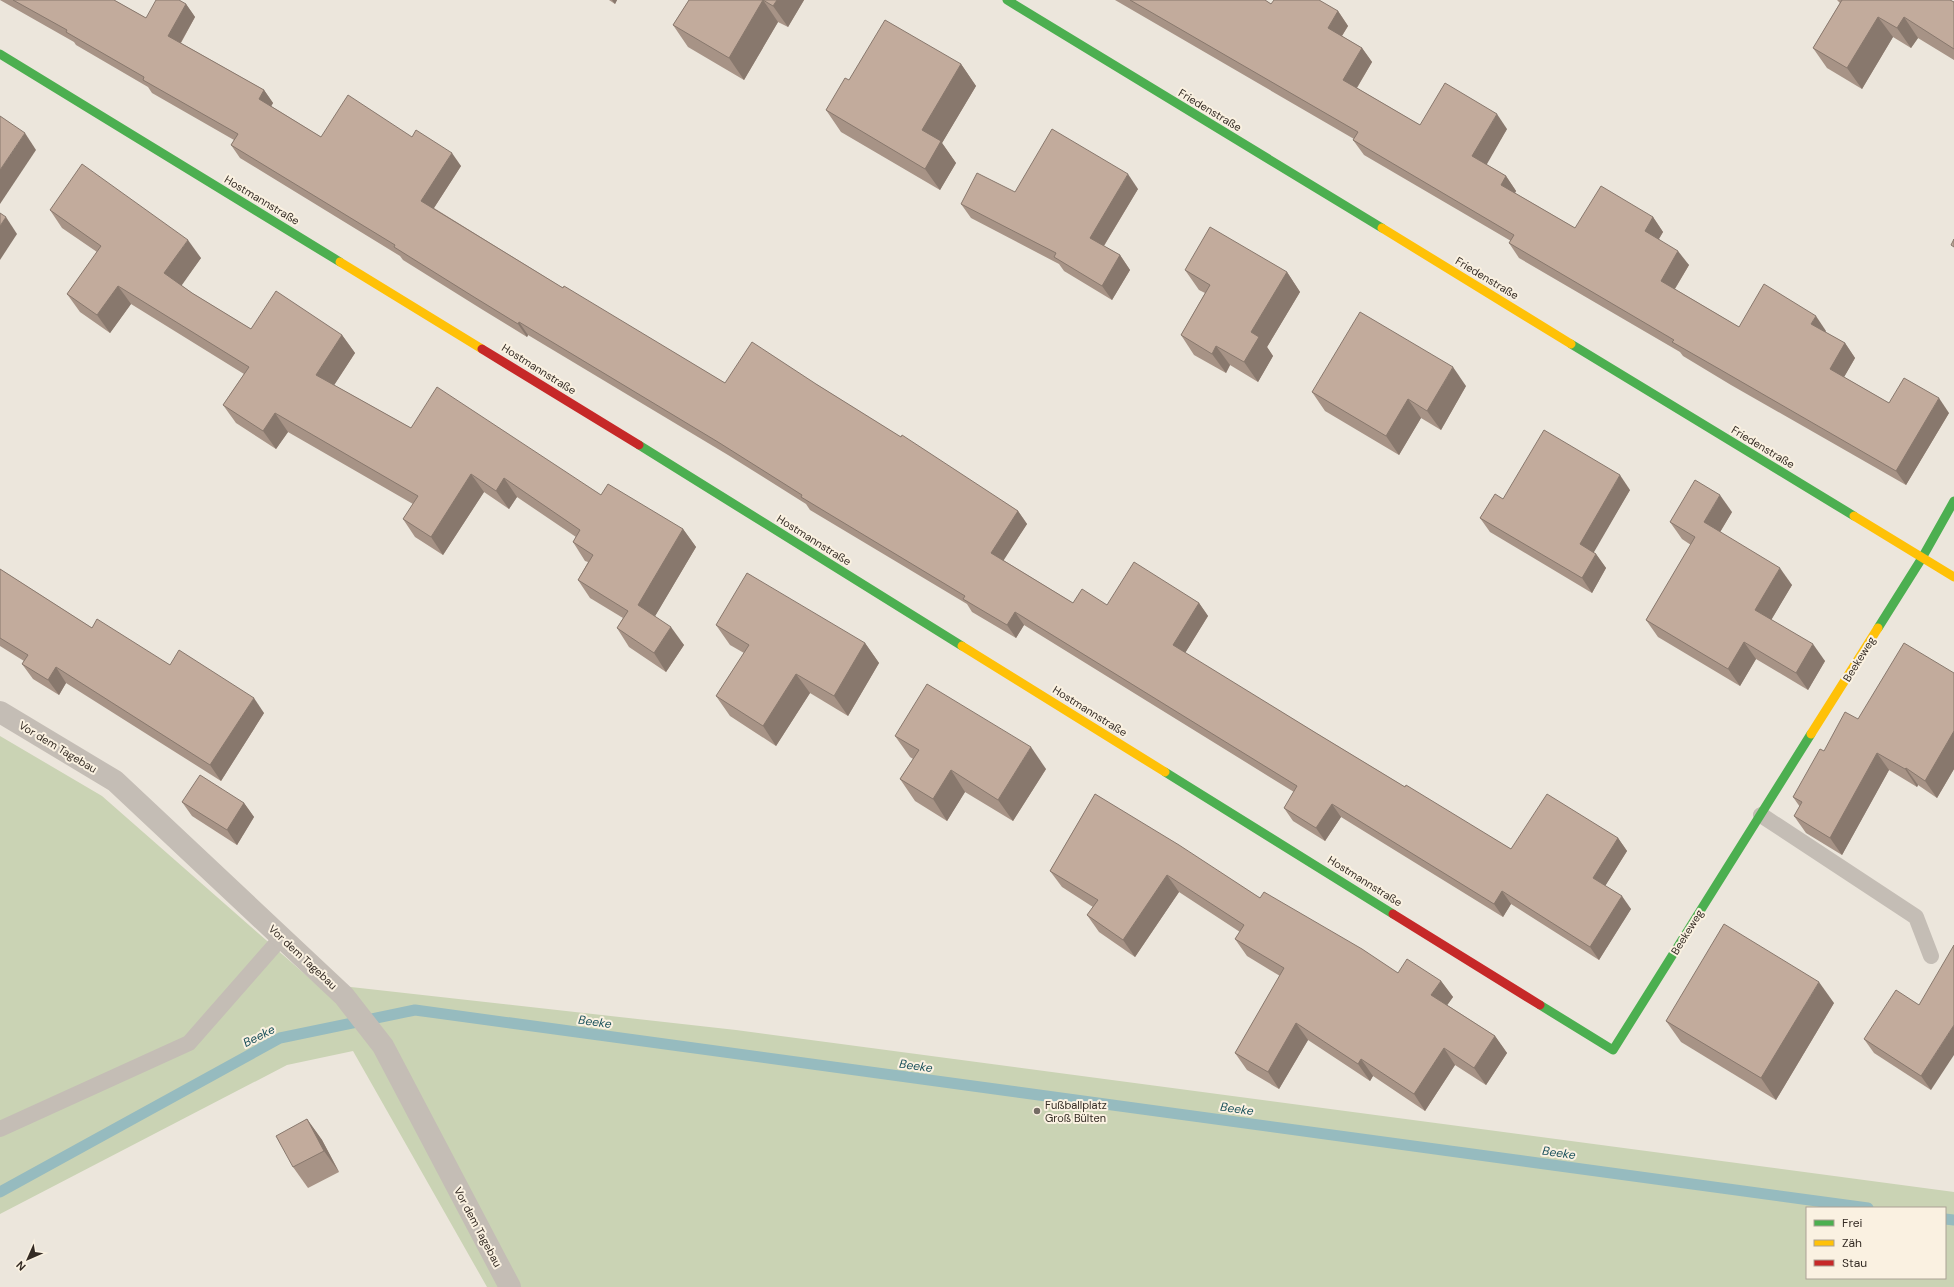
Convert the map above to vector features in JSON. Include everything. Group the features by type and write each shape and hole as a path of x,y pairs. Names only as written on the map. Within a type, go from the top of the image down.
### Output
{"street":[{"name":"Friedenstraße","path":"1007,0 1954,577"},
{"name":"Hostmannstraße","path":"0,54 540,384 1613,1050"},
{"name":"Beekeweg","path":"1613,1050 1922,558 1954,501"},
{"name":"Vor dem Tagebau","path":"0,712 115,781 344,996 383,1046 510,1287"}],"lane":[{"path":"1761,814 1916,917 1931,956"},
{"path":"0,1129 189,1043 282,937"}],"green space":[{"path":"0,736 102,796 315,983 736,1030 1954,1192 1954,1287 487,1287 353,1051 287,1065 0,1214"}],"building":[{"path":"13,0 114,0 146,18 156,0 179,0 186,4 168,36 264,90 259,99 321,137 348,95 412,137 416,130 452,153 421,201 563,288 564,286 725,383 752,342 901,437 902,435 1018,511 991,553 1073,603 1082,589 1107,605 1134,562 1199,603 1173,645 1405,787 1406,785 1511,849 1547,794 1618,838 1593,878 1622,896 1590,947 1502,891 1494,904 1332,804 1316,828 1284,808 1297,786 1015,612 1007,625 963,599 965,596 801,497 802,495 718,442 519,322 518,324 394,247 395,245 231,145 238,134 143,80 144,77 66,32 67,30"},
{"path":"689,0 763,0 729,58 673,25"},
{"path":"763,0 777,0 773,6"},
{"path":"1130,0 1265,0 1271,4 1274,0 1319,0 1338,11 1328,28 1362,48 1343,80 1420,125 1445,83 1497,114 1472,156 1506,176 1501,185 1575,228 1601,186 1653,217 1645,231 1678,251 1661,281 1739,327 1764,284 1816,316 1811,324 1845,343 1830,369 1889,403 1904,378 1939,398 1896,471 1672,342 1674,340 1509,243 1514,235 1353,140 1358,132"},
{"path":"1842,0 1950,0 1954,2 1954,49 1904,17 1897,28 1878,17 1847,68 1813,48"},
{"path":"885,20 961,64 922,130 941,141 925,169 826,110 845,78 849,80"},
{"path":"0,116 25,133 0,170"},
{"path":"1052,129 1128,174 1090,238 1120,255 1102,286 1054,257 1056,253 961,204 977,173 1015,192"},
{"path":"82,164 188,240 164,273 192,293 251,329 276,291 342,335 316,375 411,428 437,387 601,495 608,484 683,529 638,605 671,627 654,653 617,628 628,611 578,580 593,555 573,542 580,530 504,478 496,491 471,474 431,537 403,519 418,496 275,413 263,431 223,405 249,367 118,286 97,315 67,294 101,246 50,210"},
{"path":"0,213 6,217 0,226"},
{"path":"1210,227 1287,272 1251,332 1259,337 1244,362 1216,346 1212,354 1181,335 1210,285 1185,270"},
{"path":"1954,239 1954,247 1951,245"},
{"path":"1360,312 1453,367 1427,411 1408,399 1386,436 1312,392"},
{"path":"1544,430 1620,475 1580,544 1596,554 1582,578 1480,518 1495,494 1503,499"},
{"path":"1695,480 1720,495 1704,522 1780,568 1755,610 1813,644 1796,673 1744,642 1728,669 1646,620 1695,537 1670,522"},
{"path":"0,569 92,628 97,619 170,665 179,650 254,698 210,765 56,667 48,680 22,664 28,655 0,638"},
{"path":"747,573 865,643 834,696 796,674 763,726 716,696 749,645 716,625"},
{"path":"1904,643 1954,673 1954,731 1925,781 1906,768 1905,769 1877,753 1830,838 1794,816 1802,802 1793,797 1820,749 1824,751 1845,712 1858,719"},
{"path":"927,684 1031,747 998,800 951,770 933,799 900,779 919,750 895,736"},
{"path":"200,775 244,803 227,830 182,802"},
{"path":"1095,794 1179,845 1260,898 1264,892 1362,949 1398,973 1407,959 1441,981 1431,995 1495,1036 1474,1068 1444,1048 1414,1094 1361,1059 1358,1064 1296,1023 1268,1072 1235,1053 1284,968 1235,939 1244,925 1167,875 1123,940 1087,915 1098,900 1050,871"},
{"path":"1724,924 1819,982 1761,1078 1666,1021"},
{"path":"1954,945 1954,1025 1921,1076 1864,1039 1896,990 1919,1005"},
{"path":"307,1119 324,1151 293,1167 276,1136"}],"waterway":[{"name":"Beeke","path":"0,1192 280,1038 415,1010 1861,1207"},
{"name":"Beeke","path":"1946,1219 1954,1220"}],"traffic: fast":[{"path":"1007,0 1382,228"},
{"path":"0,54 340,262"},
{"path":"1571,344 1854,516"},
{"path":"639,445 962,646"},
{"path":"1878,628 1922,558 1954,501"},
{"path":"1540,1005 1613,1050 1811,734"},
{"path":"1165,772 1393,914"}],"traffic: slow":[{"path":"1382,228 1571,344"},
{"path":"340,262 482,349"},
{"path":"1854,516 1954,577"},
{"path":"1811,734 1878,628"},
{"path":"962,646 1165,772"}],"traffic: jam":[{"path":"482,349 639,445"},
{"path":"1393,914 1540,1005"}],"place":[{"name":"Fußballplatz Groß Bülten","path":"1037,1111"}]}
